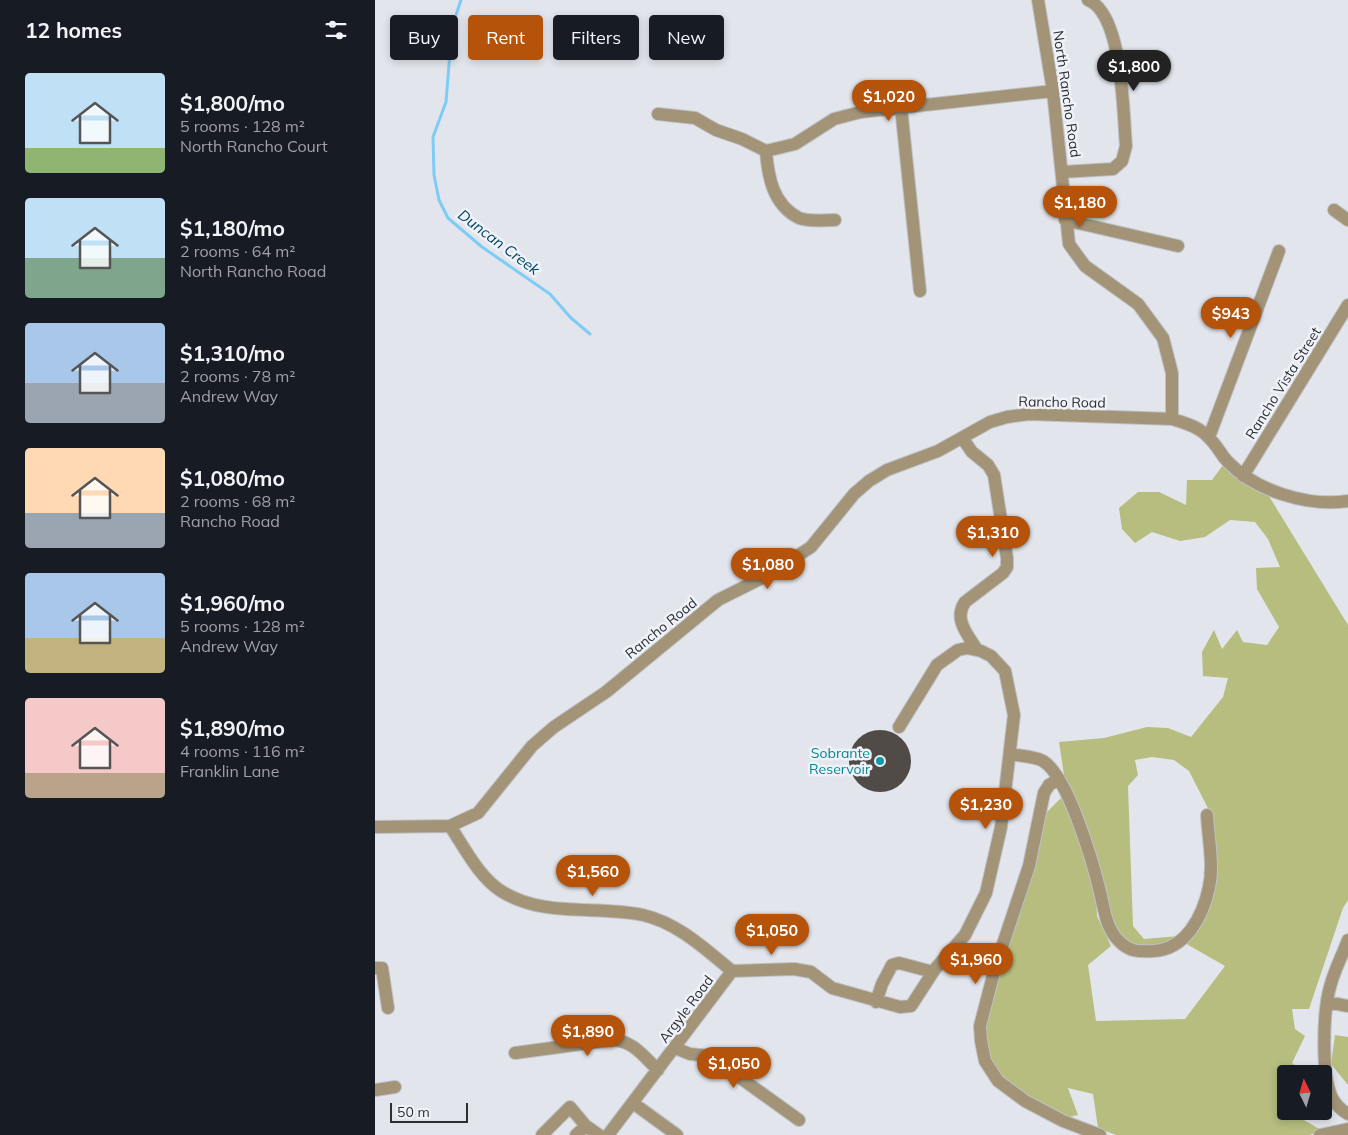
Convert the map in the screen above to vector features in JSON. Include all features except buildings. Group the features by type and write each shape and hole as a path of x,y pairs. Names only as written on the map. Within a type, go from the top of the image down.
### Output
{"street":[{"name":"North Rancho Road","path":"1038,0 1053,91 1069,244 1085,266 1139,304 1163,338 1172,373 1172,419"},
{"path":"1062,172 1113,169 1122,161 1126,146 1116,43 1108,20 1088,0"},
{"path":"658,114 695,118 716,130 742,138 766,151 795,144 834,119 861,112 1053,91"},
{"path":"901,107 920,291"},
{"path":"766,151 773,191 785,208 800,218 835,220"},
{"path":"1334,210 1348,220"},
{"path":"1065,220 1178,246"},
{"path":"1279,251 1209,437 1226,461 1243,476 1264,488 1309,501 1334,503 1348,501"},
{"name":"Rancho Vista Street","path":"1243,476 1348,306"},
{"name":"Rancho Road","path":"375,827 450,826 478,812 539,740 606,692 718,600 770,574 811,547 854,494 869,481 887,470 938,451 990,422 1029,414 1172,419 1190,424 1209,437"},
{"path":"963,438 972,452 988,465 994,475 1007,558 1007,566 1003,573 960,608 960,620 977,650"},
{"path":"450,826 478,866 501,891 526,902 556,909 611,911 643,915 667,924 687,935 732,971 794,969 811,972 832,988 876,1002 900,1007 911,1006 933,972 965,935 986,893 1001,827 1014,715 1005,671 991,656 967,648 959,650 937,665 899,727"},
{"path":"1010,754 1042,760 1055,770 1079,824 1096,877 1108,925 1118,941 1132,951 1166,950 1181,940 1195,926 1209,886 1207,815"},
{"path":"1059,779 1049,785 1044,793 1029,866 995,968 980,1026 981,1041 985,1061 998,1081 1025,1101 1063,1121 1100,1135"},
{"path":"1348,940 1330,988 1324,1021 1328,1085 1332,1098 1340,1109 1348,1114"},
{"path":"876,1002 882,984 892,965 899,963 933,972"},
{"path":"375,968 382,968 388,1008"},
{"name":"Argyle Road","path":"608,1135 732,971"},
{"path":"1327,1002 1348,1006"},
{"path":"515,1053 623,1040 658,1070"},
{"path":"675,1048 690,1054 710,1056 799,1120"},
{"path":"375,1090 395,1087"},
{"path":"633,1103 677,1135"},
{"path":"542,1135 570,1107 585,1126 599,1135"},
{"path":"576,1135 585,1126"},
{"path":"1320,1135 1348,1129"}],"green space":[{"path":"1226,461 1264,488 1348,625 1348,900 1343,908 1309,1009 1292,1009 1295,1029 1305,1036 1292,1063 1295,1065 1277,1065 1277,1120 1304,1120 1323,1131 1309,1135 1116,1135 1098,1128 1093,1094 1068,1088 1078,1115 1069,1117 1023,1093 1003,1076 990,1056 987,1043 986,1022 1044,815 1061,798 1078,835 1096,892 1097,916 1111,946 1088,965 1096,1021 1185,1019 1225,966 1183,942 1217,859 1213,818 1189,771 1174,760 1152,757 1135,760 1138,775 1128,786 1133,926 1144,939 1179,936 1158,948 1138,948 1121,940 1111,919 1083,822 1064,775 1059,742 1104,738 1147,727 1168,728 1191,737 1223,697 1228,678 1203,676 1202,652 1214,630 1222,649 1237,630 1243,642 1267,645 1279,627 1257,589 1256,568 1280,567 1268,539 1255,522 1230,520 1205,537 1180,541 1152,532 1135,543 1122,529 1119,508 1138,492 1159,492 1186,505 1187,480 1212,480"},
{"path":"1335,1035 1348,1037 1348,1085 1331,1064"}],"waterway":[{"name":"Duncan Creek","path":"461,0 452,27 446,102 433,137 434,175 439,200 448,218 482,247 550,294 571,318 590,334"}],"place":[{"name":"Sobrante Reservoir","path":"880,761"}]}
